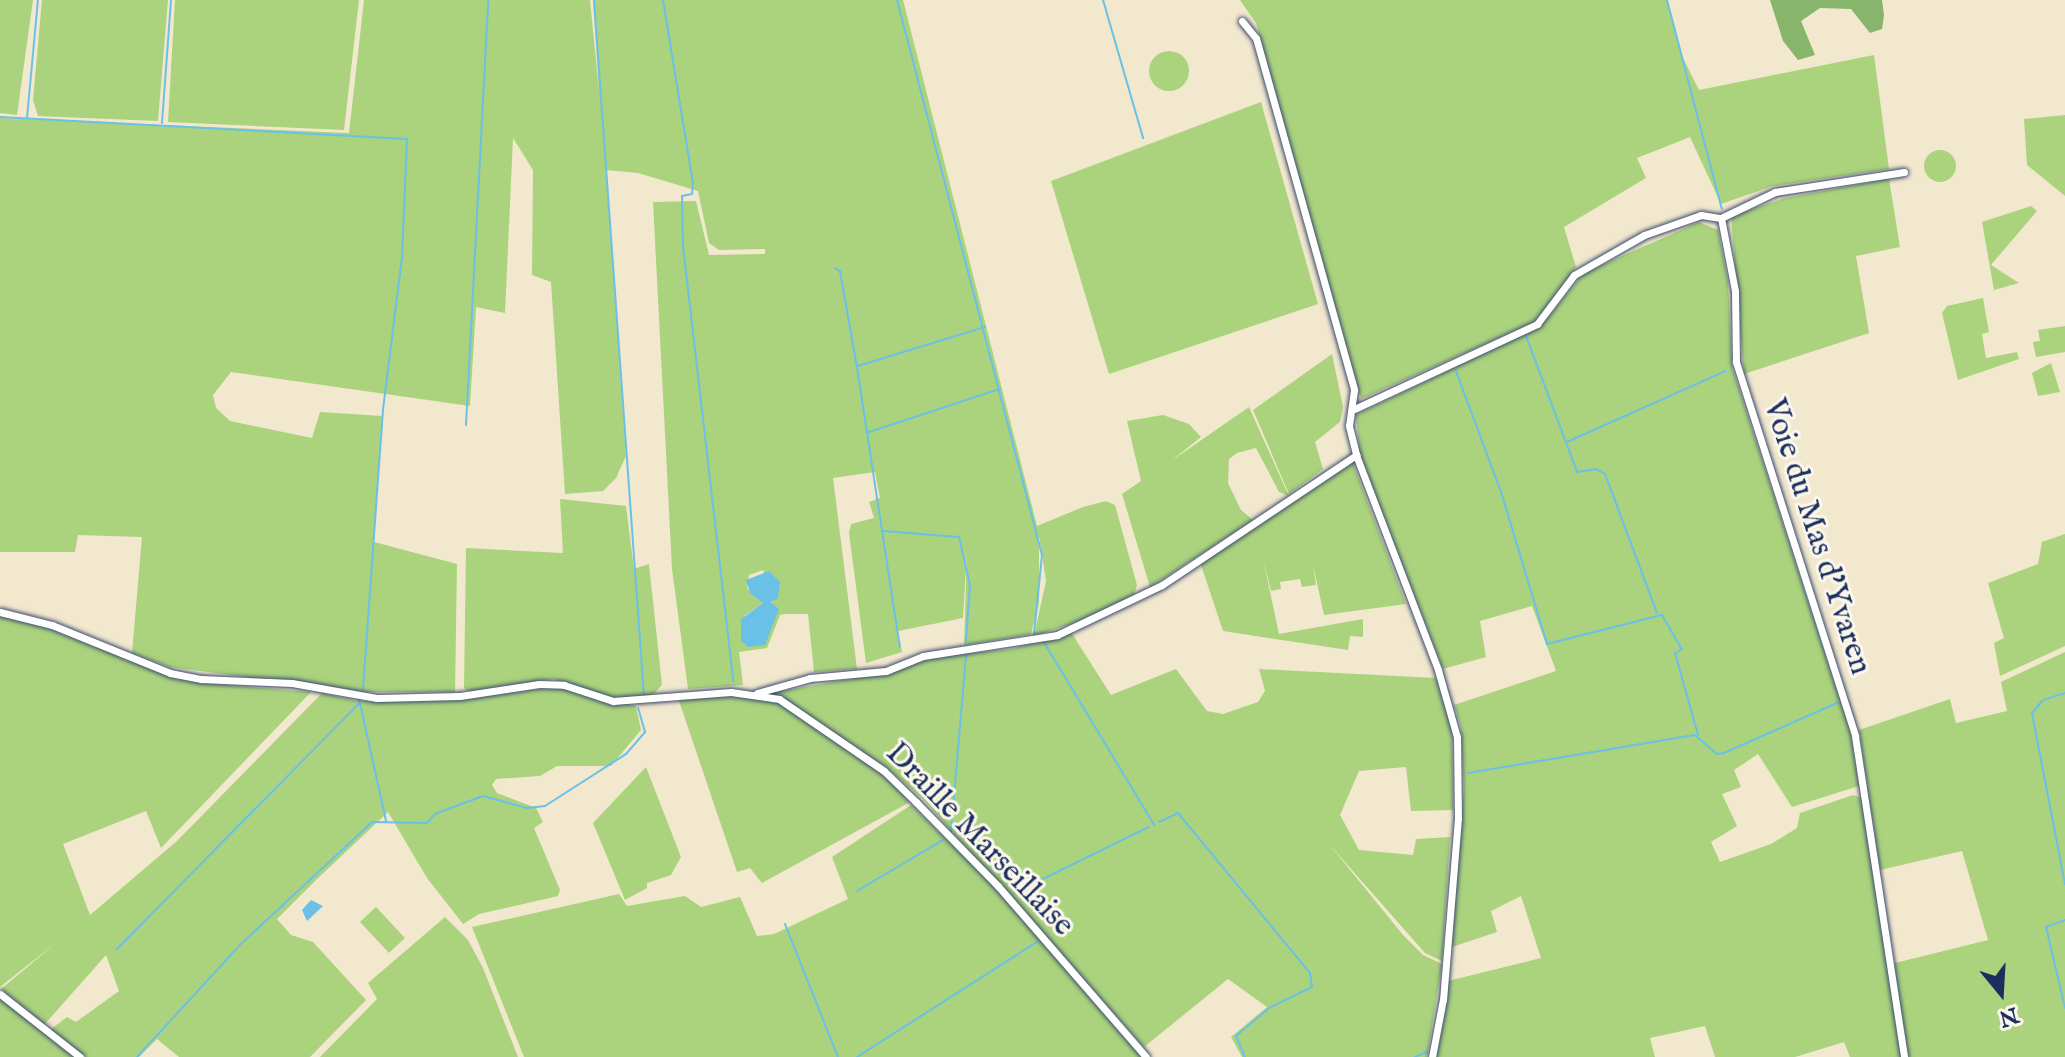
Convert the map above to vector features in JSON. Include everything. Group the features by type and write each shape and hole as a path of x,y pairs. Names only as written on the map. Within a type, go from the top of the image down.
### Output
{"street":[{"path":"1242,21 1256,38 1354,390 1349,426 1356,455 1438,670 1457,737 1458,818 1443,999 1432,1057"},
{"path":"1352,410 1537,324 1574,275 1644,235 1701,215 1721,218 1775,192 1904,172"},
{"name":"Voie du Mas d'Yvaren","path":"1721,218 1735,291 1736,362 1855,736 1904,1057"},
{"path":"757,693 810,678 886,671 923,656 1057,635 1162,585 1356,455"},
{"name":"Draille Marseillaise","path":"0,612 52,625 170,673 292,683 377,698 460,696 539,684 564,685 613,701 757,693 779,699 884,771 998,886 1146,1057"},
{"path":"0,994 80,1057"}],"green space":[{"path":"0,0 33,0 17,115 0,113"},
{"path":"42,0 168,0 158,121 38,116 33,100"},
{"path":"175,0 359,0 344,130 168,122"},
{"path":"364,0 590,0 599,91 593,0 903,0 1037,526 1083,507 1106,501 1115,505 1137,585 1134,595 1098,615 1034,636 1046,581 1039,536 1039,603 1031,634 964,645 967,552 963,618 898,631 902,652 866,663 849,533 851,524 874,518 869,502 880,498 875,472 833,478 857,669 814,672 808,614 786,614 780,615 767,648 739,652 743,685 688,689 672,569 653,202 696,201 709,255 765,254 765,249 719,250 709,243 698,191 638,173 606,170 626,456 616,478 603,491 565,494 551,282 532,275 533,170 513,138 505,313 476,307 470,406 231,372 213,395 216,408 230,421 312,438 320,412 382,416 374,542 457,564 455,692 363,692 170,667 132,653 142,537 78,535 75,552 0,552 0,118 349,133","holes":["763,570 774,608 744,645 744,616 763,603 747,588 749,575"]},
{"path":"1240,0 1667,0 1683,58 1699,90 1874,55 1889,169 1773,186 1721,204 1690,137 1637,158 1646,178 1564,227 1576,267 1536,321 1361,399 1256,23"},
{"path":"1770,0 1882,0 1882,29 1870,33 1851,9 1820,8 1801,21 1815,55 1798,60 1783,41"},
{"path":"1169,51 1183,57 1189,71 1183,85 1169,91 1155,85 1149,71 1155,57"},
{"path":"1261,102 1318,304 1109,374 1051,181"},
{"path":"2065,115 2065,196 2027,165 2024,119"},
{"path":"1940,150 1951,155 1956,166 1951,177 1940,182 1929,177 1924,166 1929,155"},
{"path":"1889,179 1900,247 1856,256 1869,333 1744,374 1731,216 1785,198"},
{"path":"2031,206 2037,211 1991,265 2019,283 1994,290 1982,222"},
{"path":"1699,222 1718,230 1728,282 1732,367 1851,734 1859,786 1792,807 1758,754 1734,770 1741,787 1722,794 1737,826 1711,842 1720,862 1771,844 1797,828 1800,813 1853,795 1862,798 1901,1057 1850,1057 1844,1042 1795,1057 1715,1057 1705,1026 1650,1038 1655,1057 1435,1057 1448,981 1541,958 1521,896 1491,911 1497,932 1449,948 1464,790 1461,727 1454,705 1556,671 1532,606 1480,621 1486,657 1443,669 1360,455 1356,415 1541,326 1584,273"},
{"path":"1983,298 1989,332 1982,334 1986,358 2017,352 2019,359 1958,380 1942,313 1947,306"},
{"path":"2065,326 2065,352 2036,357 2033,342 2040,341 2038,330"},
{"path":"1332,354 1343,407 1340,422 1315,442 1323,469 1289,494 1253,410"},
{"path":"2051,363 2060,392 2038,396 2032,373"},
{"path":"1249,407 1289,496 1279,492 1256,448 1237,453 1229,459 1228,483 1241,510 1253,520 1150,587 1122,494 1141,481 1127,421 1163,415 1189,424 1201,437 1171,461"},
{"path":"1352,461 1406,604 1324,615 1313,565 1316,585 1302,587 1300,579 1280,582 1281,589 1271,591 1263,559 1279,634 1363,619 1363,637 1350,636 1348,650 1223,631 1200,562"},
{"path":"560,499 626,506 634,569 649,564 662,685 653,695 612,698 553,679 470,692 464,688 466,548 563,553"},
{"path":"2065,534 2065,646 2000,676 1994,643 2004,638 1988,583 2038,564 2042,542"},
{"path":"0,616 47,628 162,673 203,683 311,692 161,848 146,811 63,844 90,915 177,841 322,693 356,701 466,699 553,687 636,706 641,730 611,766 557,766 540,776 496,779 492,785 497,793 536,808 543,822 534,828 560,890 558,896 479,914 463,924 427,878 388,812 316,880 277,919 291,935 313,942 366,1000 310,1057 179,1057 157,1039 139,1057 86,1057 50,1030 67,1017 76,1022 119,991 106,955 44,1025 1,989 57,942 0,987"},
{"path":"1071,632 1111,695 1176,669 1207,711 1223,714 1258,702 1265,691 1259,669 1436,678 1452,729 1453,810 1411,811 1406,767 1359,771 1340,815 1359,850 1413,855 1416,839 1450,837 1442,961 1425,953 1329,844 1403,935 1423,955 1442,964 1427,1057 1242,1057 1231,1037 1267,1007 1228,979 1144,1047 923,799 886,767 770,693 885,673 927,658 1012,649"},
{"path":"2065,652 2065,1057 1909,1057 1891,964 1988,940 1962,851 1880,870 1859,730 1950,699 1956,723 2007,711 2001,682"},
{"path":"748,694 776,701 804,718 877,769 910,802 762,883 750,868 737,872 678,698"},
{"path":"646,767 681,857 671,875 647,883 647,888 625,900 593,823"},
{"path":"911,805 1005,897 1143,1057 524,1057 472,927 619,894 627,906 685,896 701,907 740,897 757,936 774,934 848,899 832,857"},
{"path":"376,907 405,938 389,953 360,922"},
{"path":"445,917 468,940 483,968 518,1057 320,1057 377,999 368,983"},
{"path":"0,997 39,1029 76,1057 0,1057"}],"water":[{"path":"769,571 780,582 778,598 771,602 779,609 765,645 748,647 741,641 741,619 763,603 750,593 746,580"},
{"path":"311,900 323,906 307,921 302,910"}],"waterway":[{"path":"27,118 38,0"},
{"path":"162,123 171,0"},
{"path":"466,425 488,0"},
{"path":"594,0 644,695"},
{"path":"663,0 693,183 692,194 682,196 683,246 733,681"},
{"path":"897,0 1042,555 1034,634"},
{"path":"1103,0 1143,138"},
{"path":"1667,0 1722,209"},
{"path":"0,117 407,139 402,257 383,410 363,689"},
{"path":"835,268 840,271 857,367 900,647"},
{"path":"858,366 985,327"},
{"path":"1526,336 1577,472 1596,469 1605,474 1657,613"},
{"path":"1456,371 1502,495 1547,644 1662,615 1682,649 1675,653 1698,735"},
{"path":"1567,442 1726,371"},
{"path":"869,432 1000,389"},
{"path":"883,531 959,537 970,585 966,641"},
{"path":"1042,639 1155,826"},
{"path":"951,831 966,655"},
{"path":"2065,693 2043,700 2032,713 2065,885"},
{"path":"359,699 386,821"},
{"path":"1468,773 1695,735 1717,754 1724,753 1837,703"},
{"path":"117,949 359,704"},
{"path":"137,1057 242,943 372,822 427,823 435,814 483,796 527,808 545,806 626,754 645,732 638,708"},
{"path":"1159,822 1178,813 1310,973 1312,987 1269,1008 1236,1036 1245,1057"},
{"path":"1014,893 1149,827"},
{"path":"857,891 943,840"},
{"path":"2065,920 2046,927 2065,1008"},
{"path":"785,924 838,1057"},
{"path":"857,1057 1037,942"},
{"path":"1415,1057 1427,1052"}]}
